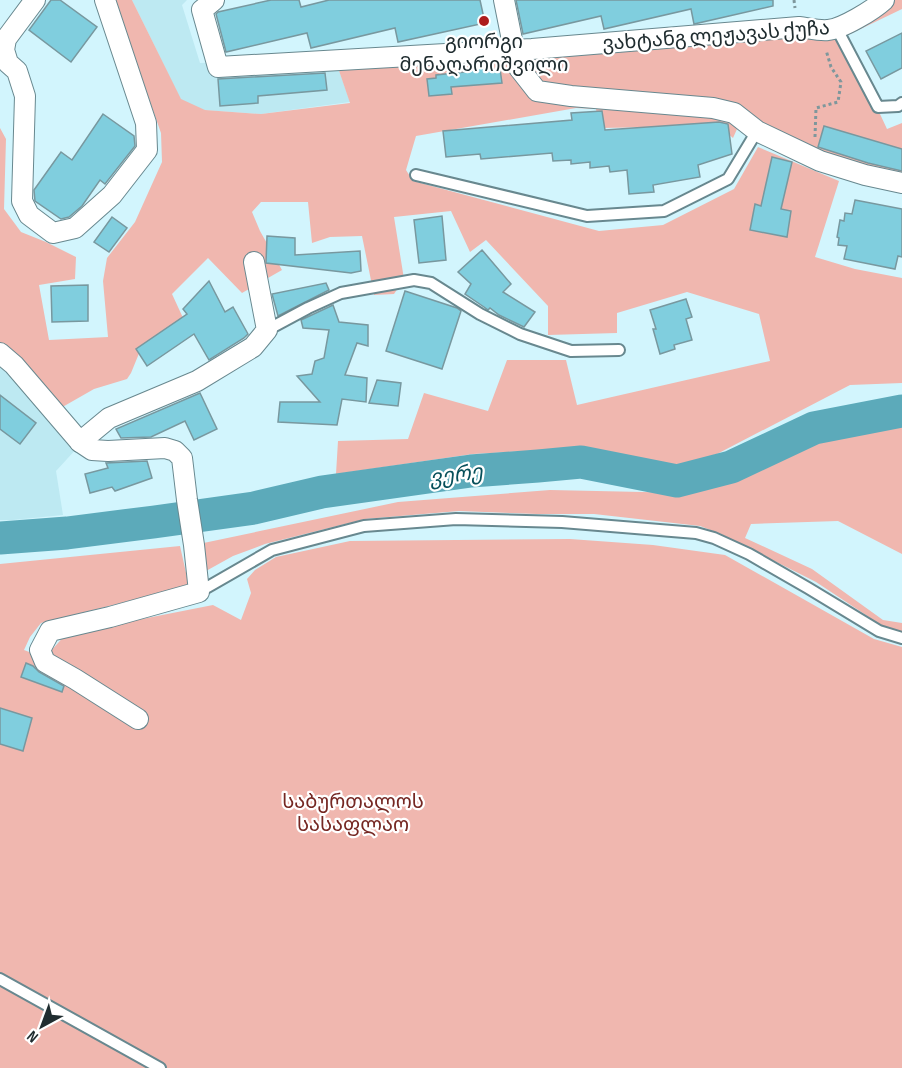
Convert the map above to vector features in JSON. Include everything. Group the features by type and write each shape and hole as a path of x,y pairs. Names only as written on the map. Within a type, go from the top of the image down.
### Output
{"street":[{"path":"34,0 6,39 4,51 8,63 17,71 25,96 22,201 29,215 53,233 75,228 112,195 147,150 146,123 105,0"},
{"name":"ვახტანგ ლეჟავას ქუჩა","path":"214,0 202,10 218,67 514,50 799,27 830,30 876,7 884,0"},
{"path":"504,0 519,68 537,91 713,108 734,113 757,131 820,161 865,175 902,183"},
{"path":"80,442 109,418 197,381 253,347 267,330 254,262"},
{"path":"0,353 14,365 80,442 92,450 165,448 175,451 183,459 199,592 50,631 40,650 45,662 138,719"}],"lane":[{"path":"830,30 878,106 898,106 902,103"},
{"path":"416,175 587,216 664,211 728,179 757,131"},
{"path":"267,330 341,293 414,280 430,283 480,314 520,334 571,351 619,350"},
{"path":"199,592 272,550 364,526 456,519 562,522 696,533 714,538 748,554 879,631 902,638"},
{"path":"0,979 160,1068"}],"path":[{"path":"808,155 815,141 816,108 838,102 841,82 831,67 827,54 830,30"}],"shaded area":[{"path":"132,0 187,0 182,5 200,63 335,59 350,102 261,114 204,110 181,100"},
{"path":"0,357 78,447 56,471 63,515 0,520"}],"green space":[{"path":"114,0 132,0 181,99 205,110 261,114 350,103 335,59 509,53 530,90 728,119 737,129 733,138 719,126 599,128 596,109 576,108 416,136 406,170 413,181 599,231 663,225 734,189 758,147 839,181 815,257 855,269 902,278 902,383 850,385 717,454 676,466 561,449 473,454 336,474 338,441 408,439 424,393 488,411 507,360 566,360 577,405 770,361 759,314 687,292 617,313 617,333 548,335 548,306 486,240 470,252 451,211 394,217 404,279 394,294 374,295 362,236 330,237 312,243 308,202 261,202 252,212 282,270 242,293 208,258 172,294 184,320 150,339 140,351 127,379 94,389 59,409 0,344 0,128 6,139 4,209 21,232 76,257 75,279 39,285 49,340 108,337 103,281 107,258 135,222 162,162 161,133"},
{"path":"882,0 902,0 902,9 844,37 887,129 902,123 902,175 844,163 760,128 738,110 540,87 520,53 823,29"},
{"path":"902,420 902,554 838,521 751,524 745,538 812,569 883,620 902,623 902,632 884,627 816,582 721,534 700,526 594,514 459,511 365,519 265,544 233,556 206,571 194,545 398,502 550,490 689,493 707,488 811,438 875,421"},
{"name":"საბურთალოს სასაფლაო","path":"570,539 653,545 725,555 874,639 902,647 902,1068 0,1068 0,564 180,546 189,586 41,623 30,637 24,650 50,660 50,652 66,634 213,605 241,620 251,593 247,579 255,570 276,557 350,541"}],"building":[{"path":"51,0 60,0 97,27 71,62 29,30"},
{"path":"271,0 299,0 301,7 329,0 480,0 485,23 398,42 395,28 311,48 307,33 226,52 216,14"},
{"path":"516,0 773,0 773,6 694,24 691,9 604,29 601,16 523,34"},
{"path":"902,33 902,68 881,79 866,51"},
{"path":"485,67 485,70 500,69 502,83 451,87 452,94 429,96 427,79 436,78 436,75 464,72 463,69"},
{"path":"325,73 327,90 258,96 258,103 220,106 218,79"},
{"path":"602,111 605,130 719,122 728,124 732,154 698,165 700,177 653,185 654,192 629,194 627,170 610,172 609,166 590,168 590,162 571,164 571,160 553,161 552,153 481,159 480,154 446,157 443,131 572,120 571,113"},
{"path":"103,114 134,136 135,146 105,184 100,180 82,206 69,217 61,219 35,201 34,190 61,152 72,160"},
{"path":"824,126 902,149 902,171 818,147"},
{"path":"772,157 792,162 781,209 791,211 787,237 750,230 755,204 761,206"},
{"path":"855,200 902,209 902,257 898,256 895,269 844,259 847,246 838,245 839,238 837,237 840,220 844,221 845,213 852,214"},
{"path":"442,216 446,260 419,263 414,220"},
{"path":"112,217 127,228 109,252 94,242"},
{"path":"267,236 295,238 295,255 360,251 361,271 351,273 266,263"},
{"path":"482,250 511,284 503,292 535,312 524,327 490,308 488,310 465,294 471,284 458,272"},
{"path":"209,281 225,312 233,307 248,334 209,360 194,334 147,366 136,349 187,314 183,309"},
{"path":"326,283 329,290 278,316 272,294"},
{"path":"88,285 88,321 52,322 51,286"},
{"path":"405,291 461,311 442,369 386,351"},
{"path":"686,299 692,317 686,319 692,340 674,345 675,349 660,354 650,310"},
{"path":"333,305 339,322 368,325 368,346 357,343 345,375 367,378 366,402 342,399 337,425 278,422 280,402 320,402 297,376 312,374 315,361 324,358 329,330 303,328 301,320"},
{"path":"377,380 401,383 398,406 369,403"},
{"path":"200,393 217,429 194,440 185,421 151,437 121,438 116,429"},
{"path":"0,395 36,423 20,444 0,429"},
{"path":"147,461 152,478 115,491 112,487 90,493 85,474 108,468 106,463"},
{"path":"26,663 64,686 62,692 21,677"},
{"path":"0,708 32,718 23,751 0,744"}],"waterway":[{"name":"ვერე","path":"0,538 67,533 254,508 322,492 471,471 581,462 677,481 731,467 814,428 902,411"}],"place":[{"name":"გიორგი მენაღარიშვილი","path":"484,21"}]}
